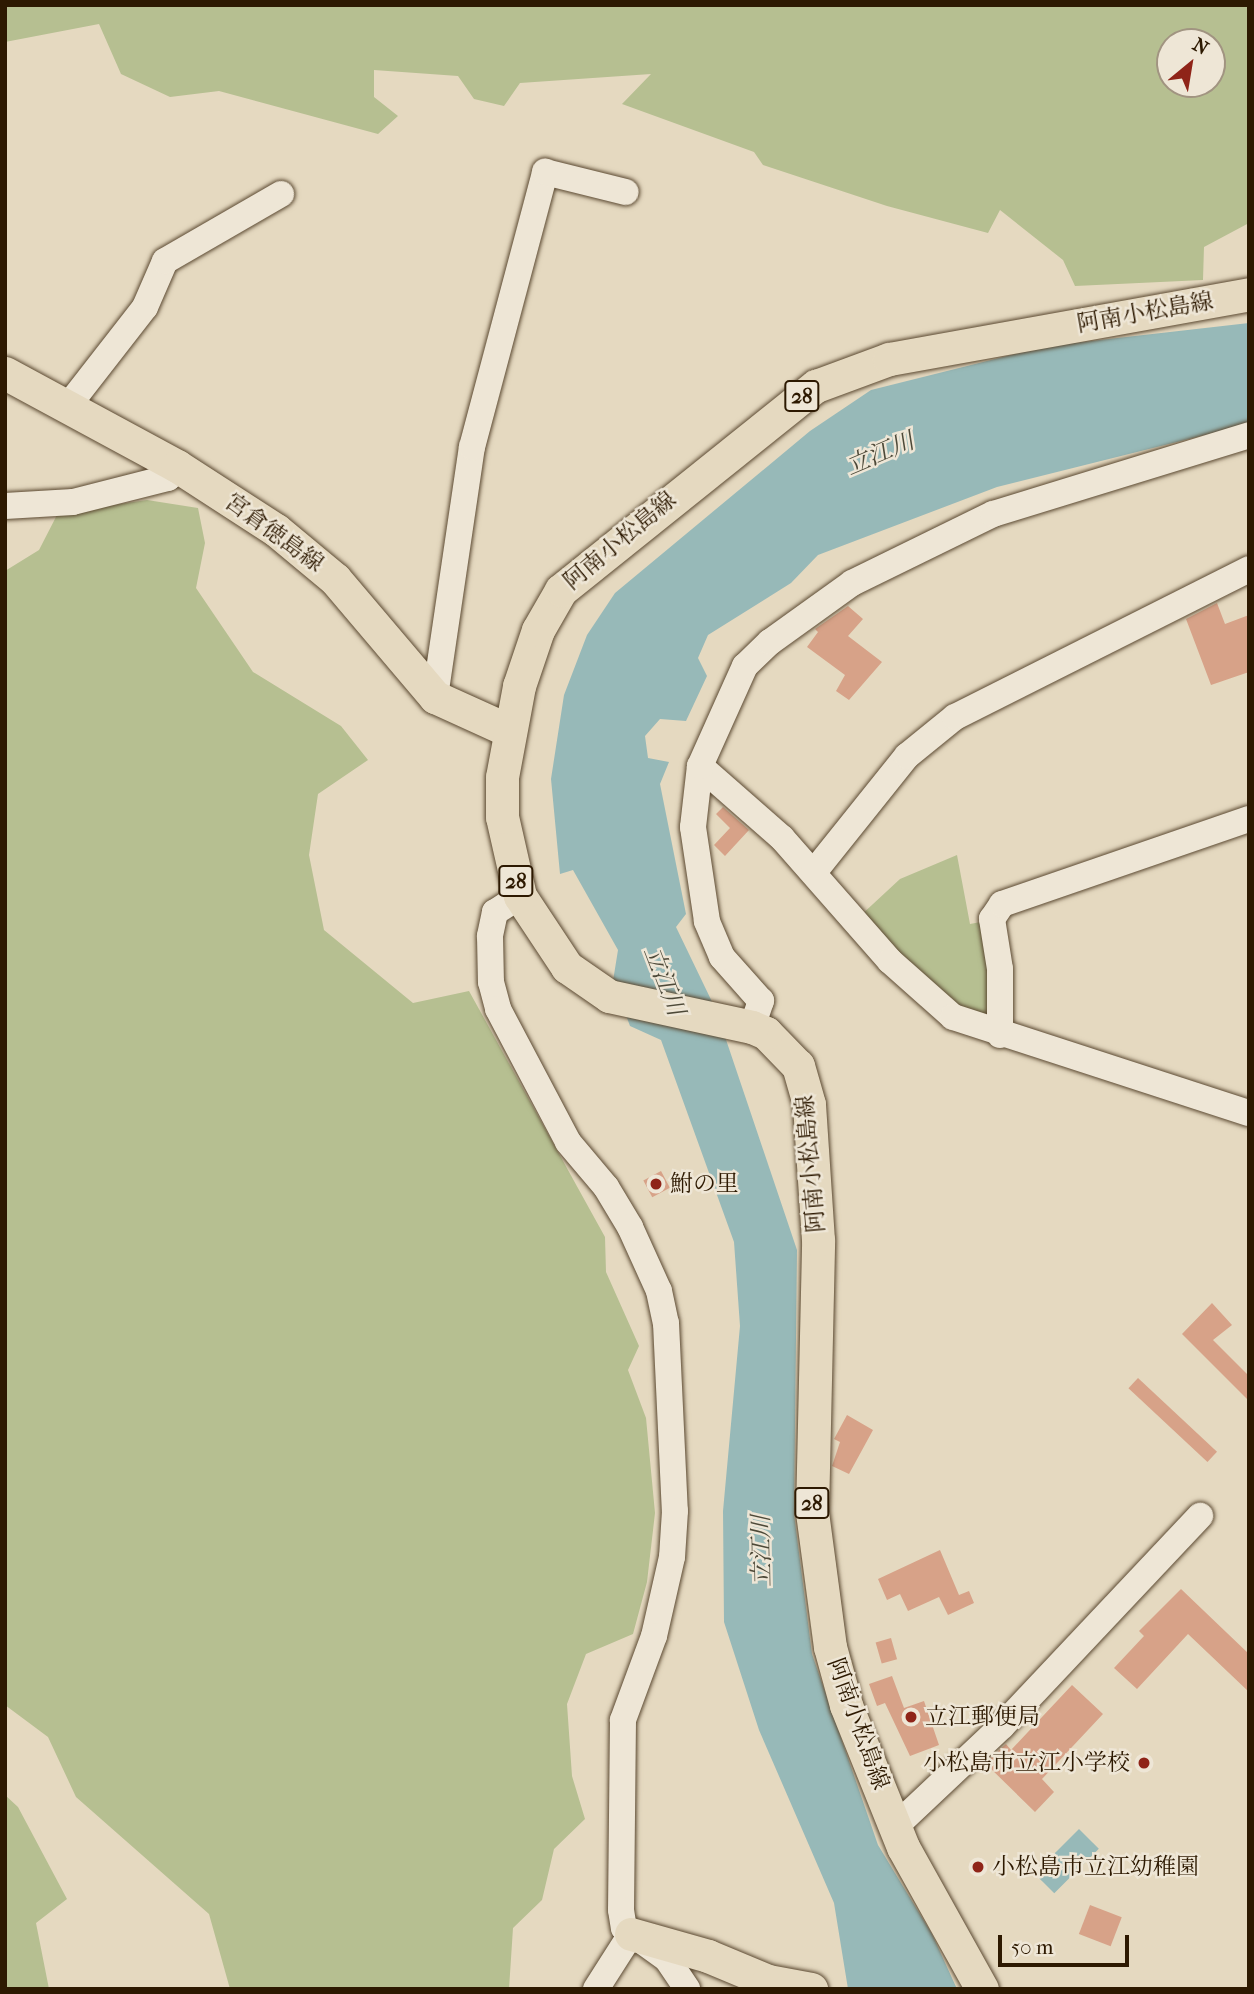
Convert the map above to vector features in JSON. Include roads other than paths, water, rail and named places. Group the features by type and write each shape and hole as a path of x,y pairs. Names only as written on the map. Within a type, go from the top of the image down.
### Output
{"main road":[{"name":"阿南小松島線","path":"982,1989 902,1847 897,1825 846,1706 818,1578 811,1462 818,1240 809,1104 798,1066 766,1033 742,1024 609,996 552,952 520,896 502,817 510,731 538,630 561,590 816,386 889,359 1249,295"},
{"name":"宮倉徳島線","path":"5,373 177,466 312,558 360,606 435,697 510,731"},
{"path":"631,1934 708,1956 768,1981 811,1989"}],"street":[{"path":"435,697 472,447 545,172 626,192"},
{"path":"68,406 145,307 165,261 281,194"},
{"path":"742,1024 761,1001 722,957 698,876 693,802 700,766 745,666 852,583 993,514 1249,435"},
{"path":"5,506 73,502 168,478 177,466"},
{"path":"814,872 898,766 955,718 1249,569"},
{"path":"700,766 814,872 925,995 953,1017 1000,1035 1249,1113"},
{"path":"1000,1035 1000,969 992,919 1003,904 1249,819"},
{"path":"520,896 495,912 490,936 491,982 498,1009 568,1142 606,1187 629,1227 659,1291 666,1324 675,1511 672,1557 621,1741 621,1910 624,1928 667,1959 687,1989"},
{"path":"897,1825 1002,1726 1200,1516"},
{"path":"596,1989 631,1934"}],"water":[{"name":"立江川","path":"1249,323 1249,424 997,487 818,555 791,583 708,635 698,658 707,676 686,721 660,719 645,736 648,758 669,762 660,784 686,914 676,927 716,1010 797,1250 794,1514 812,1654 878,1845 932,1934 957,1989 848,1989 834,1903 759,1730 724,1622 723,1511 740,1326 734,1242 661,1040 630,1026 613,981 618,950 573,870 560,874 551,779 564,695 587,635 615,593 810,431 871,390 1047,346"},
{"path":"1079,1829 1099,1849 1054,1893 1034,1874"}],"place":[{"name":"鮒の里","path":"656,1184"},
{"name":"立江郵便局","path":"911,1717"},
{"name":"小松島市立江小学校","path":"1144,1763"},
{"name":"小松島市立江幼稚園","path":"978,1867"}]}
